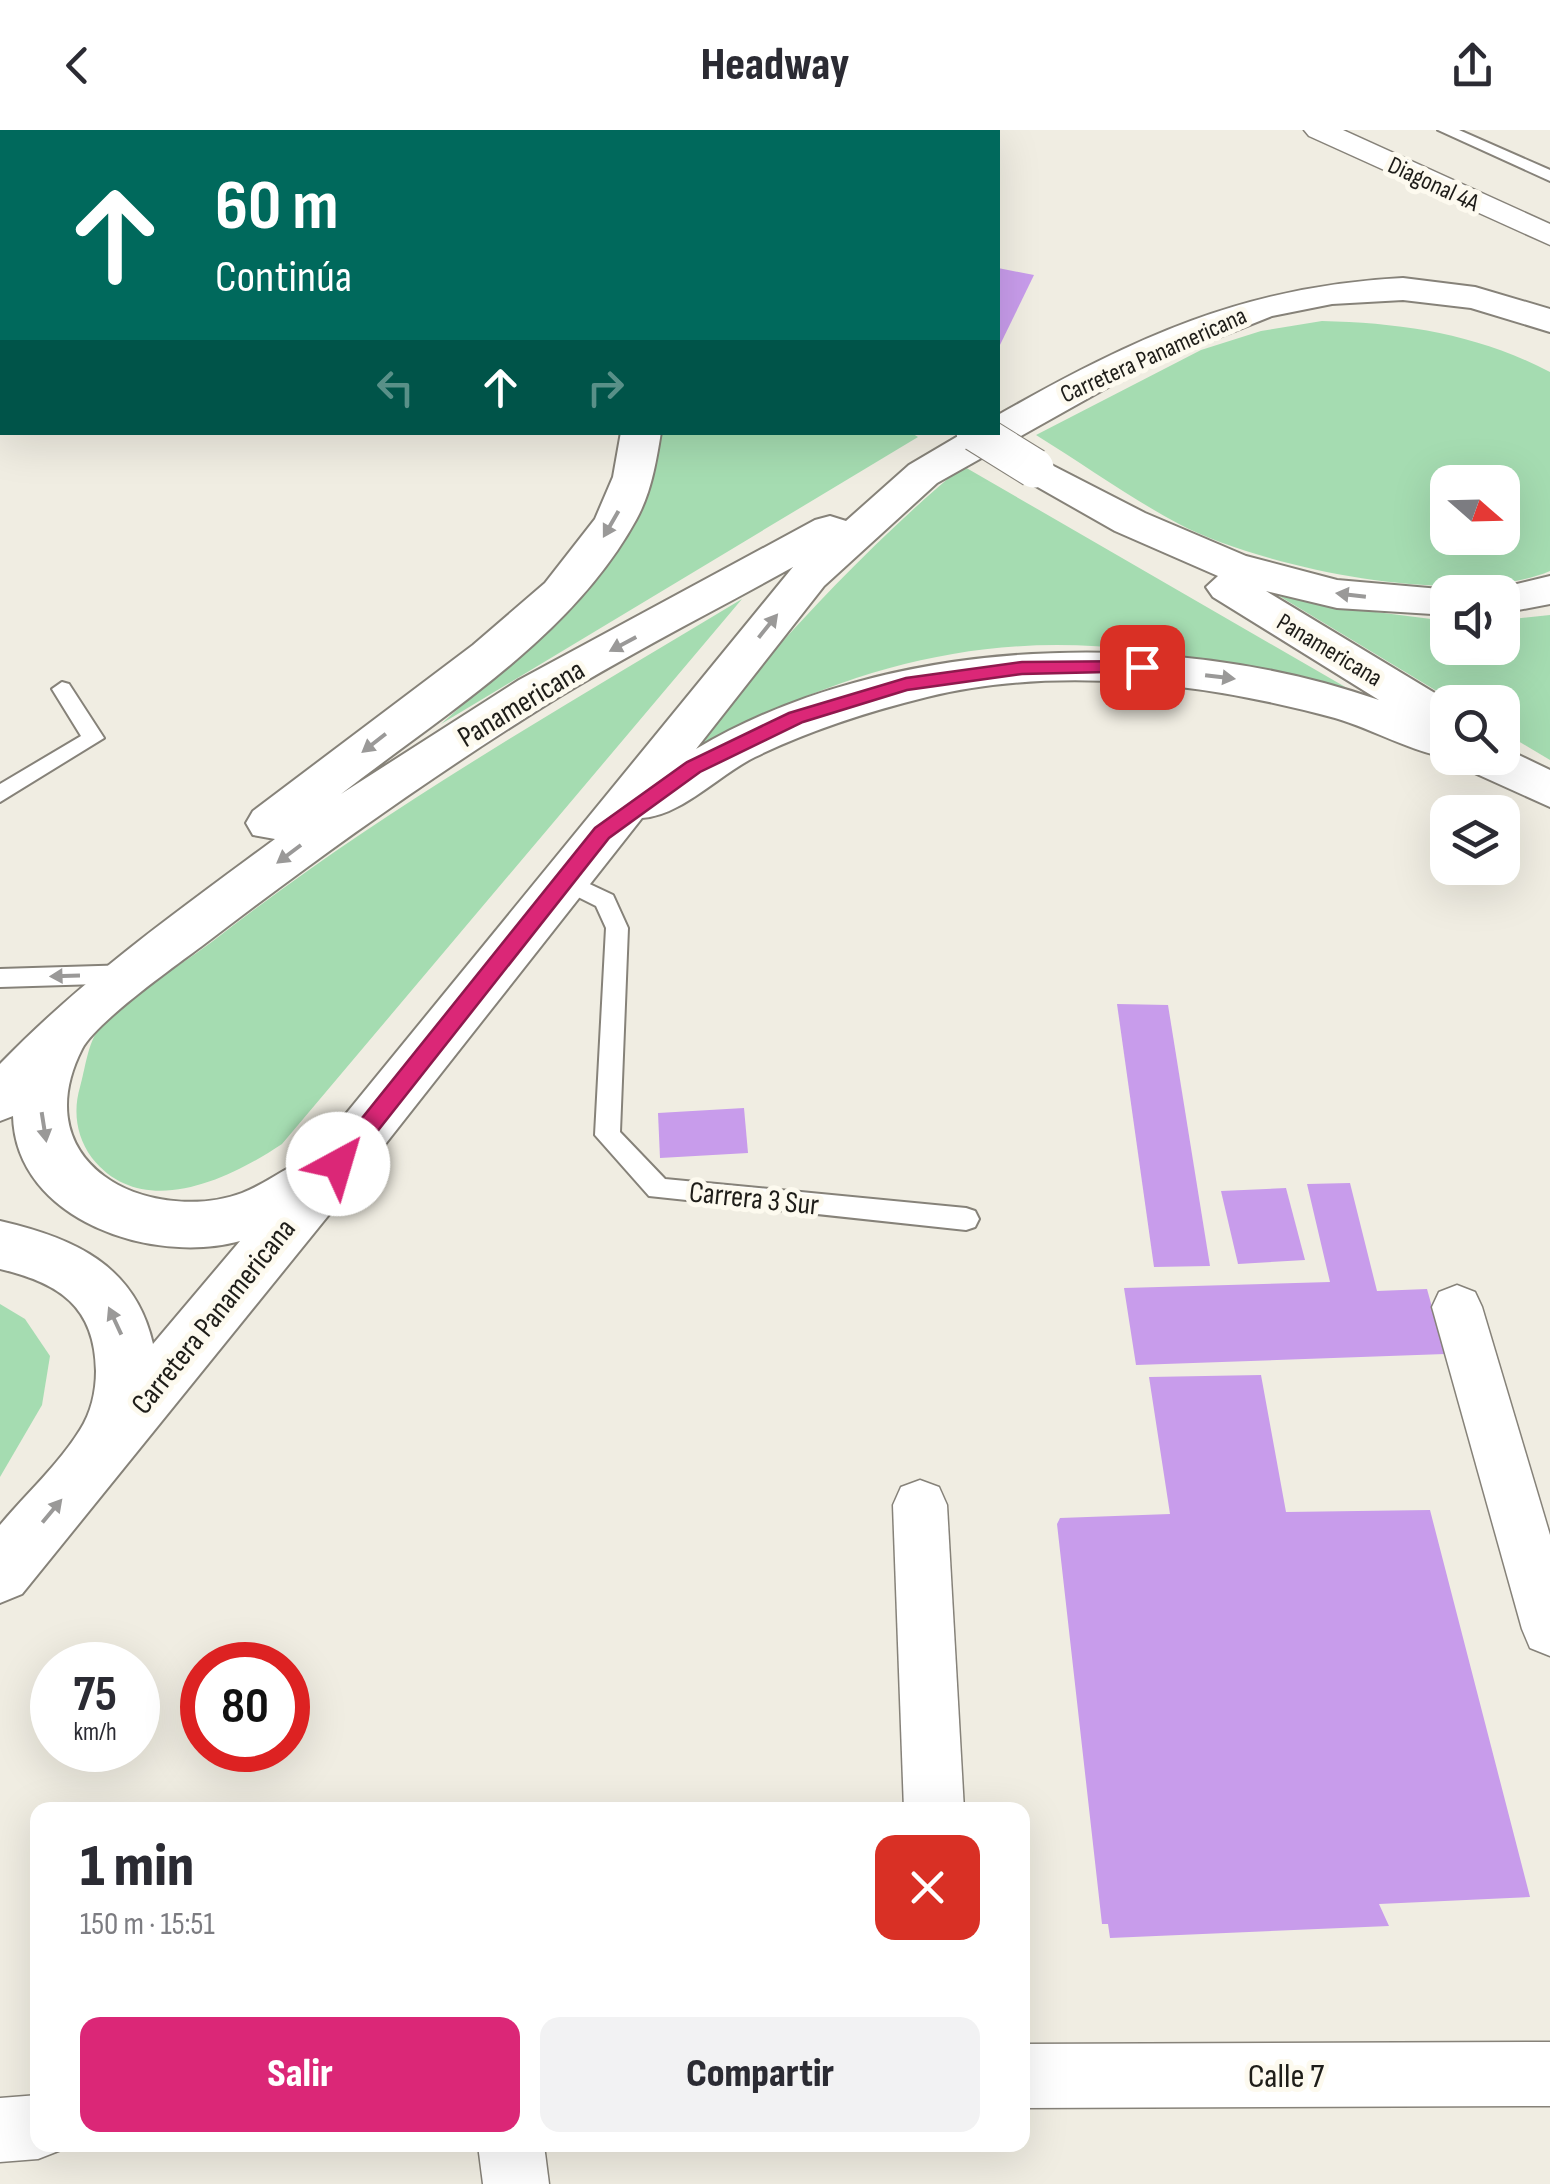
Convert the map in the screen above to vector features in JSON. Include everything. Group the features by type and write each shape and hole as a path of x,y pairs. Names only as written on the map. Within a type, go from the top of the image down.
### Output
{"highway":[{"name":"Carretera Panamericana","path":"1000,430 1211,322 1273,301 1340,290 1421,291 1503,306 1550,322"},
{"path":"0,1098 62,1034 136,970 187,900 265,827 554,598 598,546 629,492 640,435"},
{"path":"981,435 1110,514 1202,556 1304,588 1430,603"},
{"name":"Carretera Panamericana","path":"0,1573 338,1164 809,576 923,474 991,435"},
{"name":"Panamericana","path":"136,970 323,828 535,691 740,582 923,474"},
{"name":"Panamericana","path":"1110,514 1430,710"},
{"path":"1520,596 1550,590"},
{"path":"602,833 694,767 796,718 906,684 1022,668 1142,667 1263,683 1383,715 1430,735"},
{"path":"1520,767 1550,787"},
{"path":"1520,774 1550,787"},
{"path":"62,1034 40,1101 48,1153 82,1196 140,1221 210,1224 280,1204 338,1164"},
{"path":"0,1245 48,1254 95,1284 121,1330 126,1387 104,1448"}],"street":[{"name":"Diagonal 4A","path":"1319,130 1550,236"},
{"path":"1456,1307 1550,1629"},
{"path":"920,1506 934,1802"},
{"name":"Calle 7","path":"1030,2076 1550,2074"},
{"path":"0,2130 30,2128"},
{"path":"512,2152 516,2184"}],"lane":[{"path":"1446,130 1550,176"},
{"path":"0,794 94,738 62,689"},
{"path":"0,813 43,784 64,758"},
{"name":"Carrera 3 Sur","path":"564,880 604,901 617,928 607,1135 658,1189 966,1219"},
{"path":"0,978 136,970"}],"green space":[{"path":"1322,321 1382,324 1439,333 1495,348 1550,372 1550,571 1520,580 1520,575 1430,575 1430,585 1415,584 1362,578 1260,555 1179,524 1036,435 1201,350 1261,331"},
{"path":"662,435 918,437 441,724 579,596 609,560 633,522 651,479"},
{"path":"963,466 1411,725 1221,666 1147,652 1076,645 1008,647 941,656 875,672 810,695 679,758 851,570"},
{"path":"1251,579 1352,609 1430,619 1430,665 1520,665 1520,618 1550,615 1550,760 1520,742 1520,685 1430,687"},
{"path":"742,599 282,1144 211,1181 160,1191 135,1187 112,1177 92,1158 79,1132 78,1096 95,1035 123,1006 276,893 406,804"},
{"path":"0,1304 25,1319 50,1356 42,1405 0,1477"}],"building":[{"path":"1000,268 1034,275 1000,345"},
{"path":"1117,1004 1168,1005 1210,1266 1154,1267"},
{"path":"744,1108 748,1153 660,1158 658,1113"},
{"path":"1350,1183 1377,1291 1427,1289 1445,1354 1136,1365 1124,1288 1330,1282 1307,1184"},
{"path":"1286,1188 1305,1260 1238,1264 1221,1191"},
{"path":"1261,1375 1286,1512 1430,1510 1530,1897 1379,1904 1389,1926 1110,1938 1108,1924 1102,1924 1057,1524 1060,1518 1170,1514 1149,1377"}],"route":[{"path":"338,1164 602,833 694,767 796,718 906,684 1022,668 1142,667"}]}
